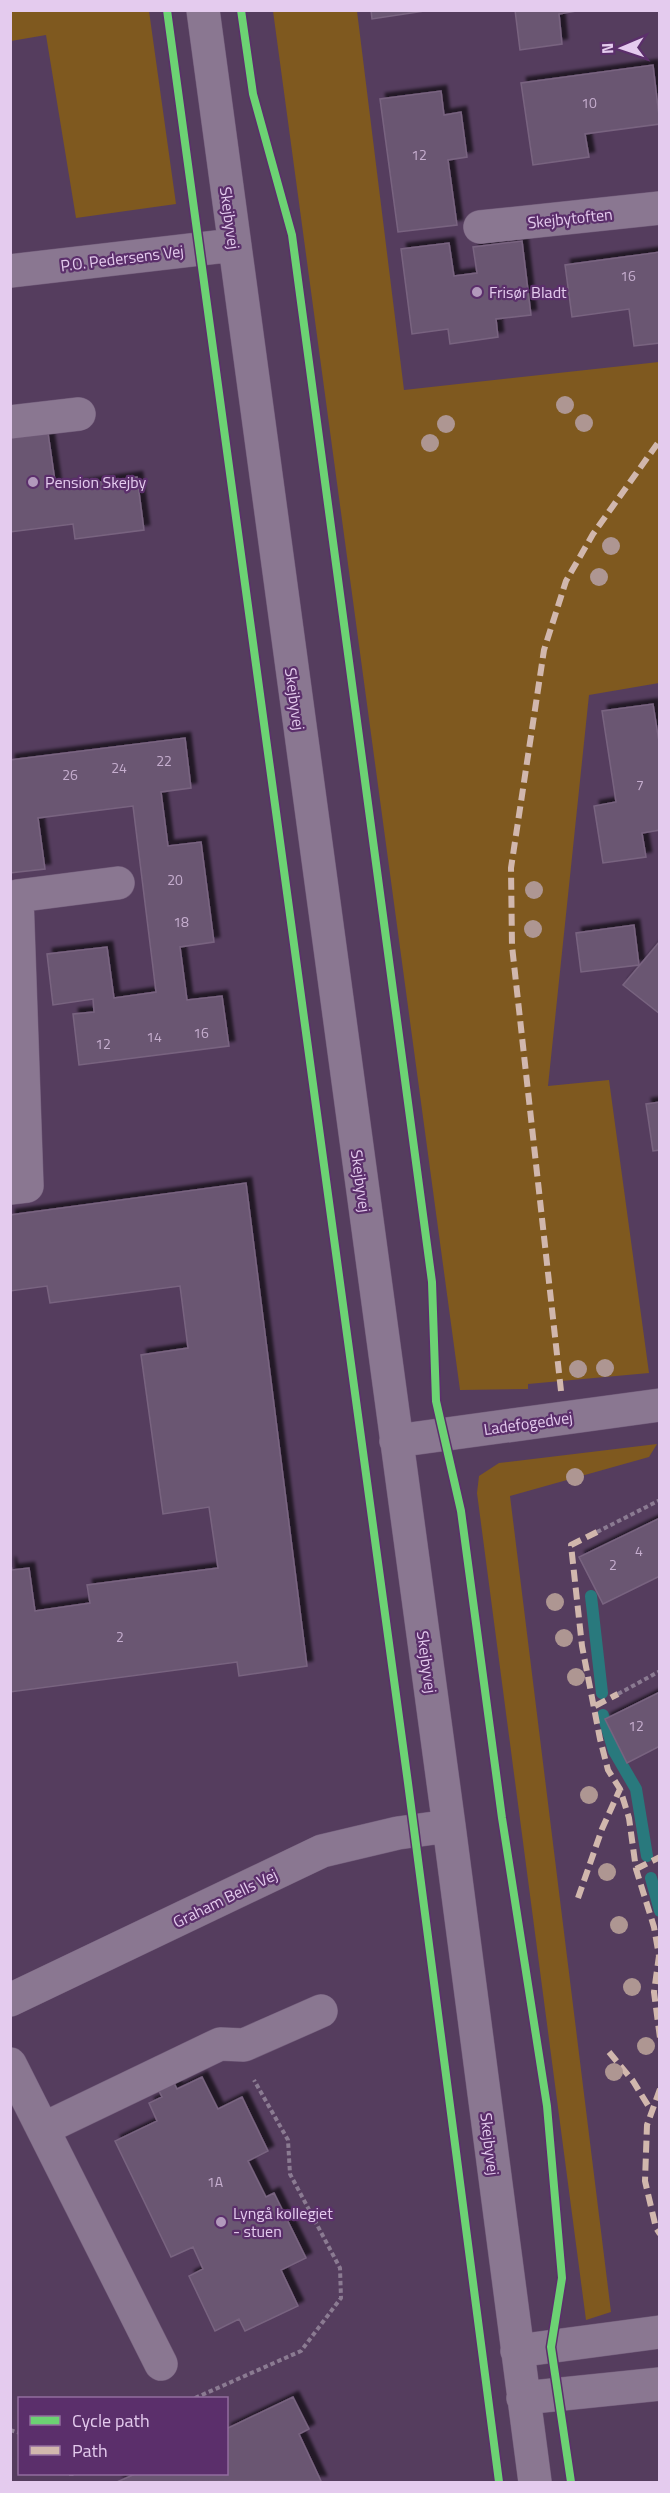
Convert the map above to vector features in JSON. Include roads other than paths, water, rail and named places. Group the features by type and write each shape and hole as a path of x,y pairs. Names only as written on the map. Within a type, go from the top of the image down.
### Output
{"street":[{"name":"Skejbyvej","path":"203,10 449,1826 535,2482"},
{"name":"Skejbytoften","path":"480,227 660,208"},
{"name":"P.O. Pedersens Vej","path":"10,271 234,245"},
{"path":"10,422 79,414"},
{"path":"10,1188 27,1186 16,896 118,883"},
{"name":"Ladefogedvej","path":"396,1441 660,1405"},
{"name":"Graham Bells Vej","path":"10,2000 322,1851 398,1833 449,1826"},
{"path":"43,2129 220,2044 244,2045 321,2011"},
{"path":"10,2064 161,2364"},
{"path":"517,2351 660,2332"},
{"path":"523,2398 660,2384"}],"waterway":[{"path":"591,1596 602,1693"},
{"path":"603,1715 614,1751 636,1789 647,1856"},
{"path":"651,1878 660,1911"}],"place":[{"name":"Frisør Bladt","path":"477,292"},
{"name":"Pension Skejby","path":"33,482"},
{"name":"Lyngå kollegiet - stuen","path":"221,2222"}]}
